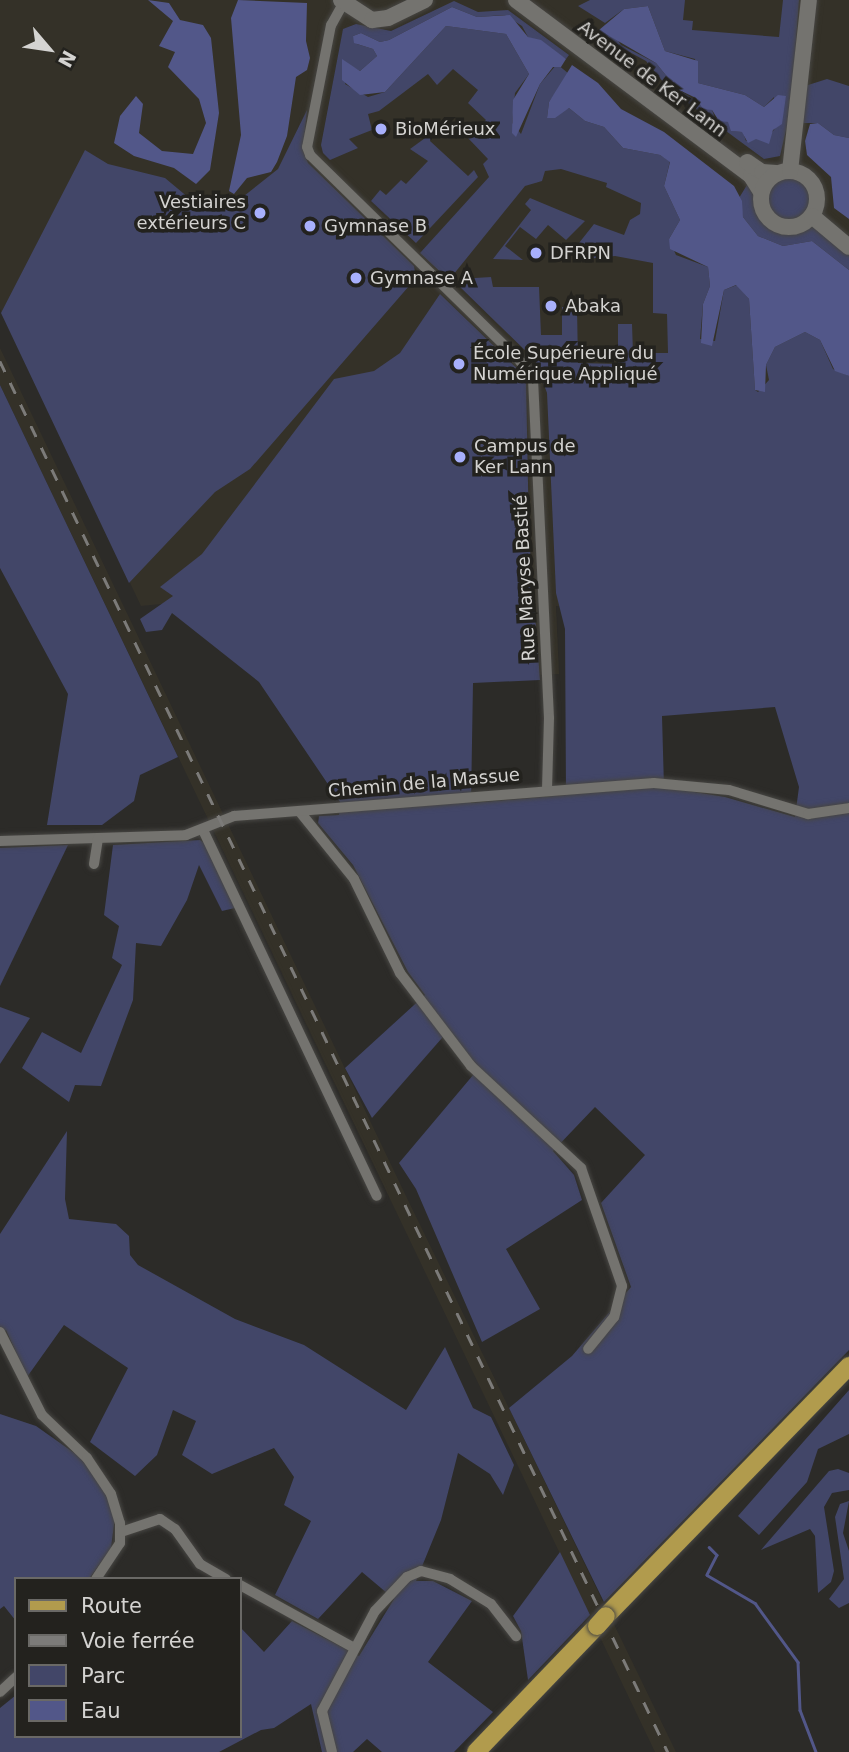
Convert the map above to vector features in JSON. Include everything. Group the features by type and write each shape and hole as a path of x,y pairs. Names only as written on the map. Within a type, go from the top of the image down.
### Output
{"main road":[{"path":"476,1752 849,1366"}],"street":[{"path":"343,1 366,17 380,19 425,0"},
{"name":"Avenue de Ker Lann","path":"516,0 751,176 761,192"},
{"name":"Avenue de Ker Lann","path":"531,0 748,163 783,172"},
{"path":"783,172 804,175 814,187 817,201 812,216 796,227 776,225 763,211 761,192 783,172 809,0"},
{"name":"Rue Maryse Bastié","path":"343,1 331,24 307,147 310,155 520,361 533,379 549,718 547,790"},
{"path":"812,216 849,247"},
{"name":"Chemin de la Massue","path":"0,841 186,835 234,816 654,783 729,790 808,814 849,808"},
{"path":"300,811 354,879 400,973 471,1066 580,1168 622,1286 614,1317 589,1349"},
{"path":"203,830 377,1196"},
{"path":"94,864 98,838"},
{"path":"0,1332 42,1415 101,1476 121,1532 120,1543 97,1577"},
{"path":"121,1532 160,1519 175,1529 200,1563 223,1577"},
{"path":"332,1752 322,1711 354,1648 383,1600 421,1571 442,1576 485,1599 516,1636"},
{"path":"242,1586 354,1648"},
{"path":"0,1692 14,1679"}],"shaded area":[{"name":"Campus de Ker Lann","path":"0,0 849,0 849,810 757,615 556,606 559,674 471,678 340,799 243,658 171,603 141,606 0,309"},
{"path":"0,348 676,1752 655,1752 0,385"}],"green space":[{"path":"590,0 685,0 683,20 693,21 692,30 779,37 783,0 799,0 791,109 780,156 764,159 669,89 646,61 596,34 599,30 615,36 621,45 656,63 677,89 712,110 715,118 729,122 732,131 743,132 746,141 770,135 776,127 774,97 764,107 745,95 698,83 695,59 665,51 648,6 624,9 605,23 578,6"},
{"path":"454,1 478,12 508,10 569,55 566,59 528,37 522,26 505,15 477,17 452,7 389,40 380,42 361,33 353,36 357,44 373,49 377,56 360,71 353,67 345,84 368,97 385,92 446,26 506,34 529,74 515,93 512,123 521,134 540,84 557,64 569,74 549,102 547,118 569,108 585,121 604,127 623,148 660,155 670,161 664,186 680,220 669,239 676,255 708,267 710,286 703,304 700,339 715,341 724,290 737,285 749,299 755,390 758,392 769,380 766,365 775,347 805,332 820,340 833,369 849,376 849,1350 604,1602 509,1408 572,1356 631,1287 601,1203 645,1155 595,1107 553,1151 574,1175 582,1200 506,1249 540,1309 482,1342 416,1189 399,1163 479,1068 449,1030 372,1118 345,1068 425,995 408,972 353,865 318,823 319,816 339,815 340,802 259,682 172,613 162,630 146,632 140,619 173,596 160,587 202,554 334,379 374,371 400,353 440,294 526,377 529,536 540,680 473,683 471,803 566,795 565,629 556,593 547,393 535,360 459,286 475,278 491,277 493,287 539,287 541,335 562,335 562,307 577,307 578,363 618,364 618,324 632,324 633,353 668,353 667,314 653,313 653,263 615,256 577,260 586,248 579,243 594,224 624,235 630,220 640,214 641,203 606,187 607,183 561,169 545,171 542,181 525,186 449,280 420,253 489,177 483,164 488,159 468,138 486,120 468,103 478,90 453,69 437,85 428,74 379,111 368,114 372,130 349,139 358,148 330,160 323,153 321,145 343,29 356,24 391,31","holes":["775,707 799,787 795,817 725,797 664,787 662,716"]},
{"path":"827,79 849,86 849,138 834,135 818,123 801,123 805,86"},
{"path":"307,110 303,151 308,163 414,266 416,278 250,469 215,492 129,583 1,313 85,150 108,164 165,178 189,198 244,196 278,169"},
{"path":"432,133 430,141 468,176 474,170 478,177 416,243 371,201 380,190 386,195 401,180 406,184 428,161 410,149"},
{"path":"788,177 797,178 804,183 809,190 809,208 804,215 797,220 788,221 779,220 772,215 767,208 766,199 767,190 772,183 779,178"},
{"path":"750,180 761,215 768,223 786,230 811,225 849,252 849,270 812,241 783,246 758,236 743,217 739,198"},
{"path":"530,198 585,221 566,240 548,225 536,239 520,227 505,246 523,260 493,259 531,210 525,204"},
{"path":"0,385 178,757 140,775 134,801 102,825 47,825 68,694 0,568"},
{"path":"200,840 212,848 239,907 222,911 199,865 187,900 161,946 136,943 133,1000 101,1086 75,1085 69,1102 22,1068 42,1032 81,1053 122,965 112,958 119,926 104,915 113,845"},
{"path":"68,845 0,986 0,848"},
{"path":"0,1007 30,1018 0,1064"},
{"path":"67,1131 65,1199 69,1219 116,1224 129,1236 130,1255 138,1265 235,1319 304,1345 406,1410 445,1347 473,1408 491,1417 514,1465 503,1495 490,1474 458,1453 441,1520 416,1581 433,1581 472,1601 428,1662 493,1712 454,1752 382,1752 367,1739 353,1752 322,1752 311,1704 274,1728 261,1730 219,1752 0,1752 0,1708 14,1697 14,1738 242,1738 242,1629 264,1652 292,1621 359,1656 394,1599 362,1572 318,1619 275,1595 311,1521 284,1505 294,1477 274,1448 212,1474 182,1455 196,1421 173,1410 157,1455 135,1476 90,1442 128,1368 64,1325 27,1377 6,1330 0,1338 0,1234"},
{"path":"849,1390 849,1434 818,1449 807,1482 759,1535 738,1516"},
{"path":"0,1414 36,1426 80,1457 104,1486 115,1517 111,1548 90,1577 14,1577 14,1618 4,1606 0,1609"},
{"path":"838,1469 849,1473 849,1490 832,1493 824,1507 834,1571 831,1582 818,1593 815,1536 810,1529 761,1550 829,1471"},
{"path":"849,1501 843,1533 849,1551 849,1603 839,1608 829,1599 844,1579 835,1517 840,1504"},
{"path":"560,1552 590,1615 528,1680 521,1631 513,1616"}],"water":[{"path":"148,0 169,3 180,20 203,25 211,38 219,113 210,170 196,184 174,168 134,156 114,143 120,116 136,96 143,104 139,133 162,151 193,154 206,123 199,99 168,67 175,52 159,46 173,21"},
{"path":"238,0 307,3 306,41 310,58 307,70 296,77 287,136 277,162 271,172 247,178 234,194 229,191 241,135 231,18"},
{"path":"648,6 665,51 698,61 698,83 745,95 764,107 778,95 786,96 782,124 773,130 769,144 756,139 748,143 742,132 731,131 728,122 719,121 712,110 703,109 696,98 677,89 656,63 599,30 624,9"},
{"path":"452,7 477,17 510,15 528,37 541,40 566,59 561,67 553,67 540,84 516,137 512,133 513,100 529,74 506,34 446,26 385,92 360,95 342,80 342,59 360,71 377,56 373,49 354,43 353,36 361,33 380,42 389,40"},
{"path":"572,65 598,83 621,109 664,132 734,186 742,201 743,217 758,236 783,246 812,241 849,270 849,376 835,371 820,340 805,332 775,347 766,365 765,392 755,390 749,299 736,285 724,290 712,346 701,343 703,304 710,286 708,267 670,249 669,239 680,220 664,186 670,162 660,155 623,148 604,127 585,121 569,108 555,118 547,118 549,102"},
{"path":"818,123 834,135 849,138 849,219 834,208 831,177 807,155 805,141 810,124"}],"waterway":[{"path":"709,1547 717,1555 707,1575 755,1603 798,1662 800,1710 816,1752"}],"railway":[{"path":"0,361 668,1752"}],"place":[{"name":"BioMérieux","path":"381,129"},
{"name":"Vestiaires extérieurs C","path":"260,213"},
{"name":"Gymnase B","path":"310,226"},
{"name":"DFRPN","path":"536,253"},
{"name":"Gymnase A","path":"356,278"},
{"name":"Abaka","path":"551,306"},
{"name":"École Supérieure du Numérique Appliqué","path":"459,364"},
{"name":"Campus de Ker Lann","path":"460,457"}]}
